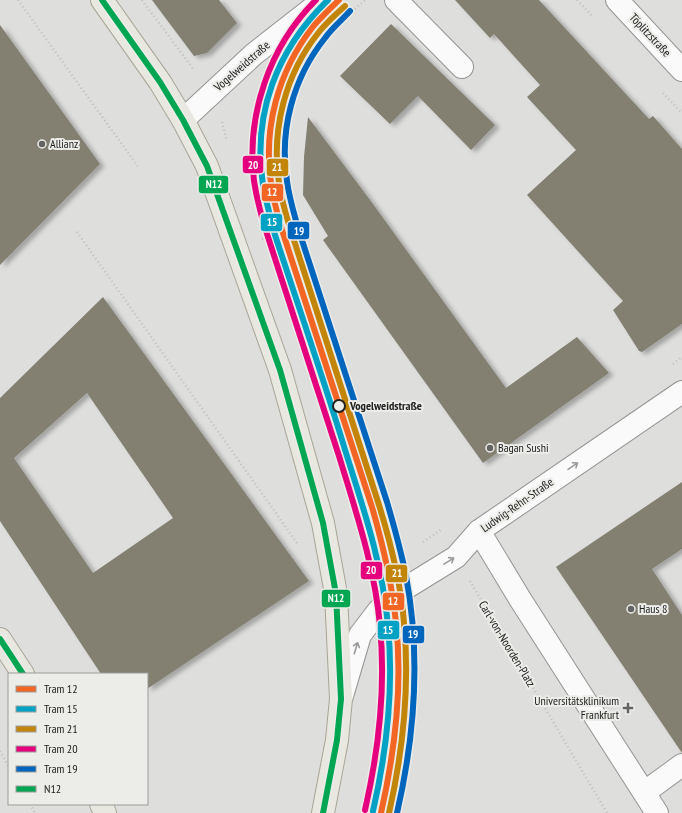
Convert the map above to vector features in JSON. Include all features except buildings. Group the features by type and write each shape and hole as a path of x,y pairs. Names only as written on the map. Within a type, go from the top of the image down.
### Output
{"main road":[{"path":"102,0 160,82 183,120 207,166 280,370 323,523 336,594 341,699 337,740 323,813"},
{"path":"0,639 22,673"}],"street":[{"name":"Vogelweidstraße","path":"183,120 254,54 323,0"},
{"path":"396,0 462,67"},
{"name":"Töplitzstraße","path":"617,0 682,70"},
{"name":"Ludwig-Rehn-Straße","path":"341,699 360,635 379,610 409,586 456,557 479,531 682,392"},
{"path":"479,531 520,599 645,792 657,813"},
{"path":"645,792 682,765"}],"path":[{"path":"18,0 139,168"},
{"path":"142,0 194,70"},
{"path":"343,21 365,0"},
{"path":"304,252 287,200 283,129 307,64 337,26"},
{"path":"258,240 296,229"},
{"path":"77,232 301,549"},
{"path":"336,594 360,576 402,557 389,516"},
{"name":"Carl-von-Noorden-Platz","path":"456,557 607,813"},
{"path":"0,751 8,765"}],"tram line":[{"name":"20","path":"316,0 285,39 264,83 254,131 252,156 254,181 262,216 352,498 364,540 378,604 382,649 382,695 374,764 365,810"},
{"name":"15","path":"328,0 310,19 295,40 282,61 272,84 265,108 261,133 261,159 263,185 275,235 320,371 372,538 382,582 390,649 390,696 382,765 373,811"},
{"name":"12","path":"339,0 312,28 290,63 282,82 271,121 269,162 274,202 279,220 372,507 390,579 396,623 399,671 394,743 381,813"},
{"name":"21","path":"345,6 322,28 307,48 289,84 279,123 277,163 282,201 379,505 401,593 406,647 406,695 398,766 389,813"},
{"name":"19","path":"350,11 325,38 304,70 291,105 287,124 285,162 289,193 298,228 387,502 406,576 411,606 413,635 414,695 408,754 397,813"}],"transit line":[{"name":"N12","path":"102,0 160,82 183,120 207,166 280,370 323,523 336,594 341,699 337,740 323,813"},
{"name":"N12","path":"0,639 22,673"}],"place":[{"name":"Allianz","path":"42,144"},
{"name":"Vogelweidstraße","path":"339,406"},
{"name":"Bagan Sushi","path":"490,448"},
{"name":"Haus 8","path":"631,609"},
{"name":"Universitätsklinikum Frankfurt","path":"628,708"}]}
